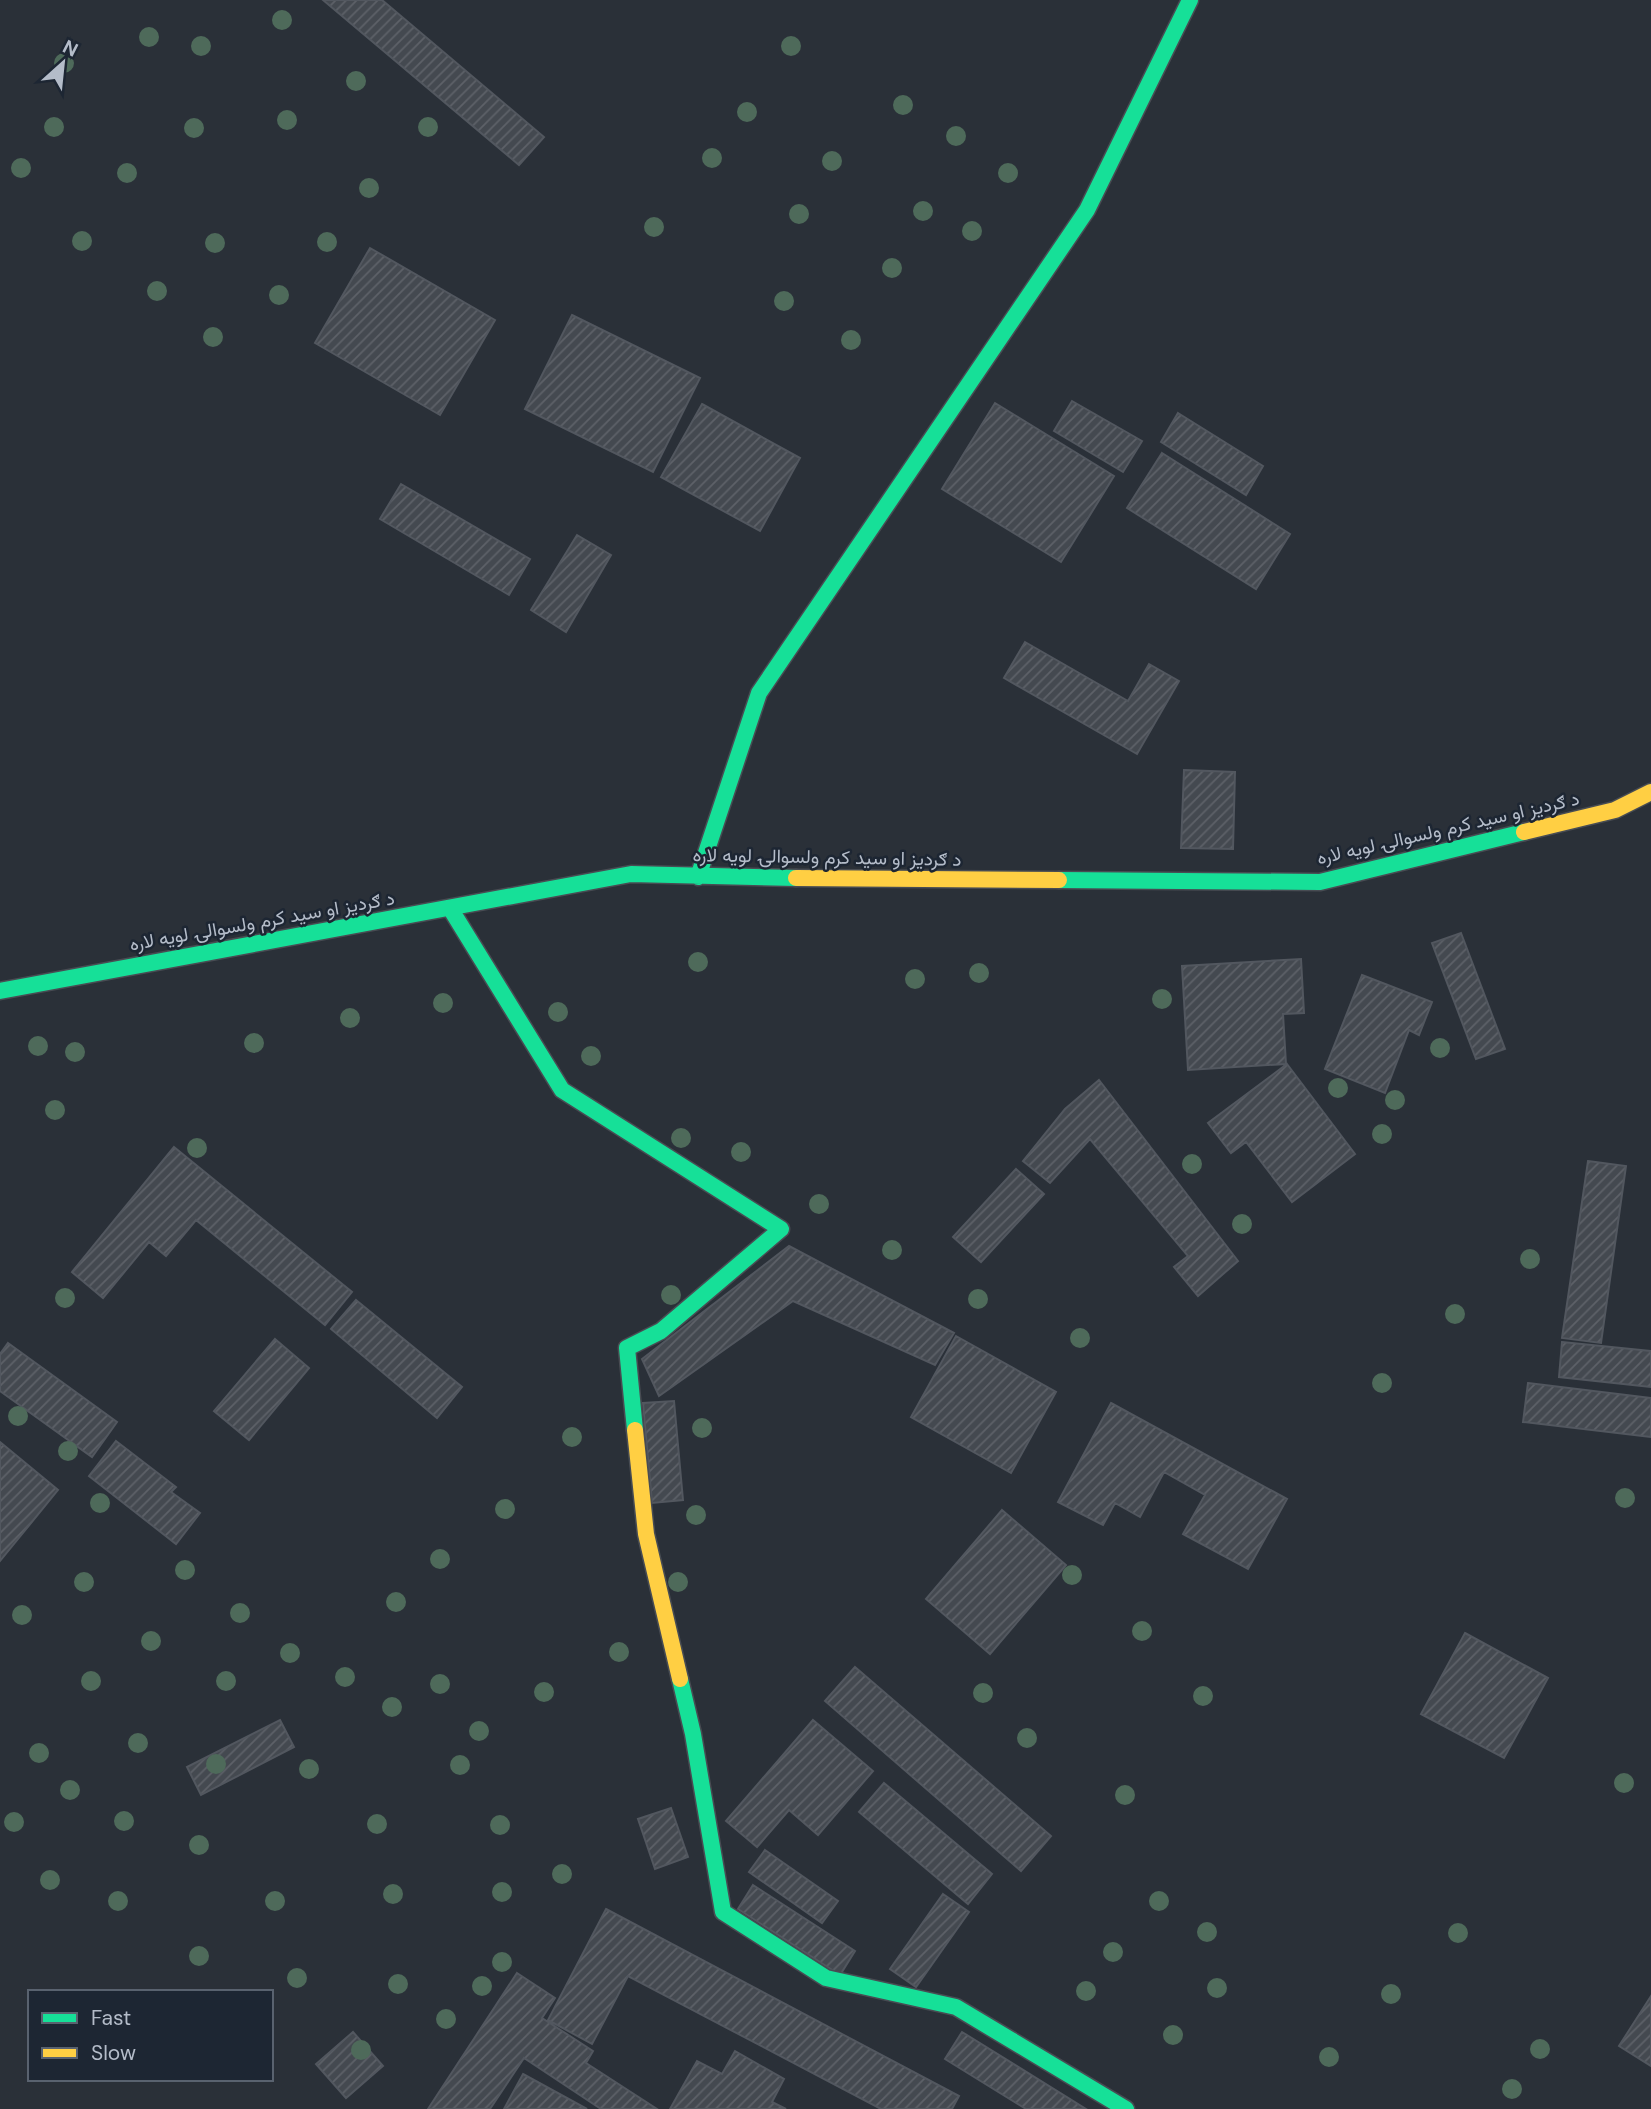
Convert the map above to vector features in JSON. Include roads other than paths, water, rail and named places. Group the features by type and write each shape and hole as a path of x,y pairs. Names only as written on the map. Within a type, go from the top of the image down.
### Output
{"main road":[{"path":"698,877 759,693 1087,210 1190,0"},
{"name":"د ګردیز او سید کرم ولسوالۍ لویه لاره","path":"0,991 631,874 698,877 1320,882 1615,810 1651,792"},
{"path":"450,908 562,1090 781,1229 661,1331 627,1348 646,1534 693,1734 723,1912 826,1978 956,2007 1126,2109"}]}
